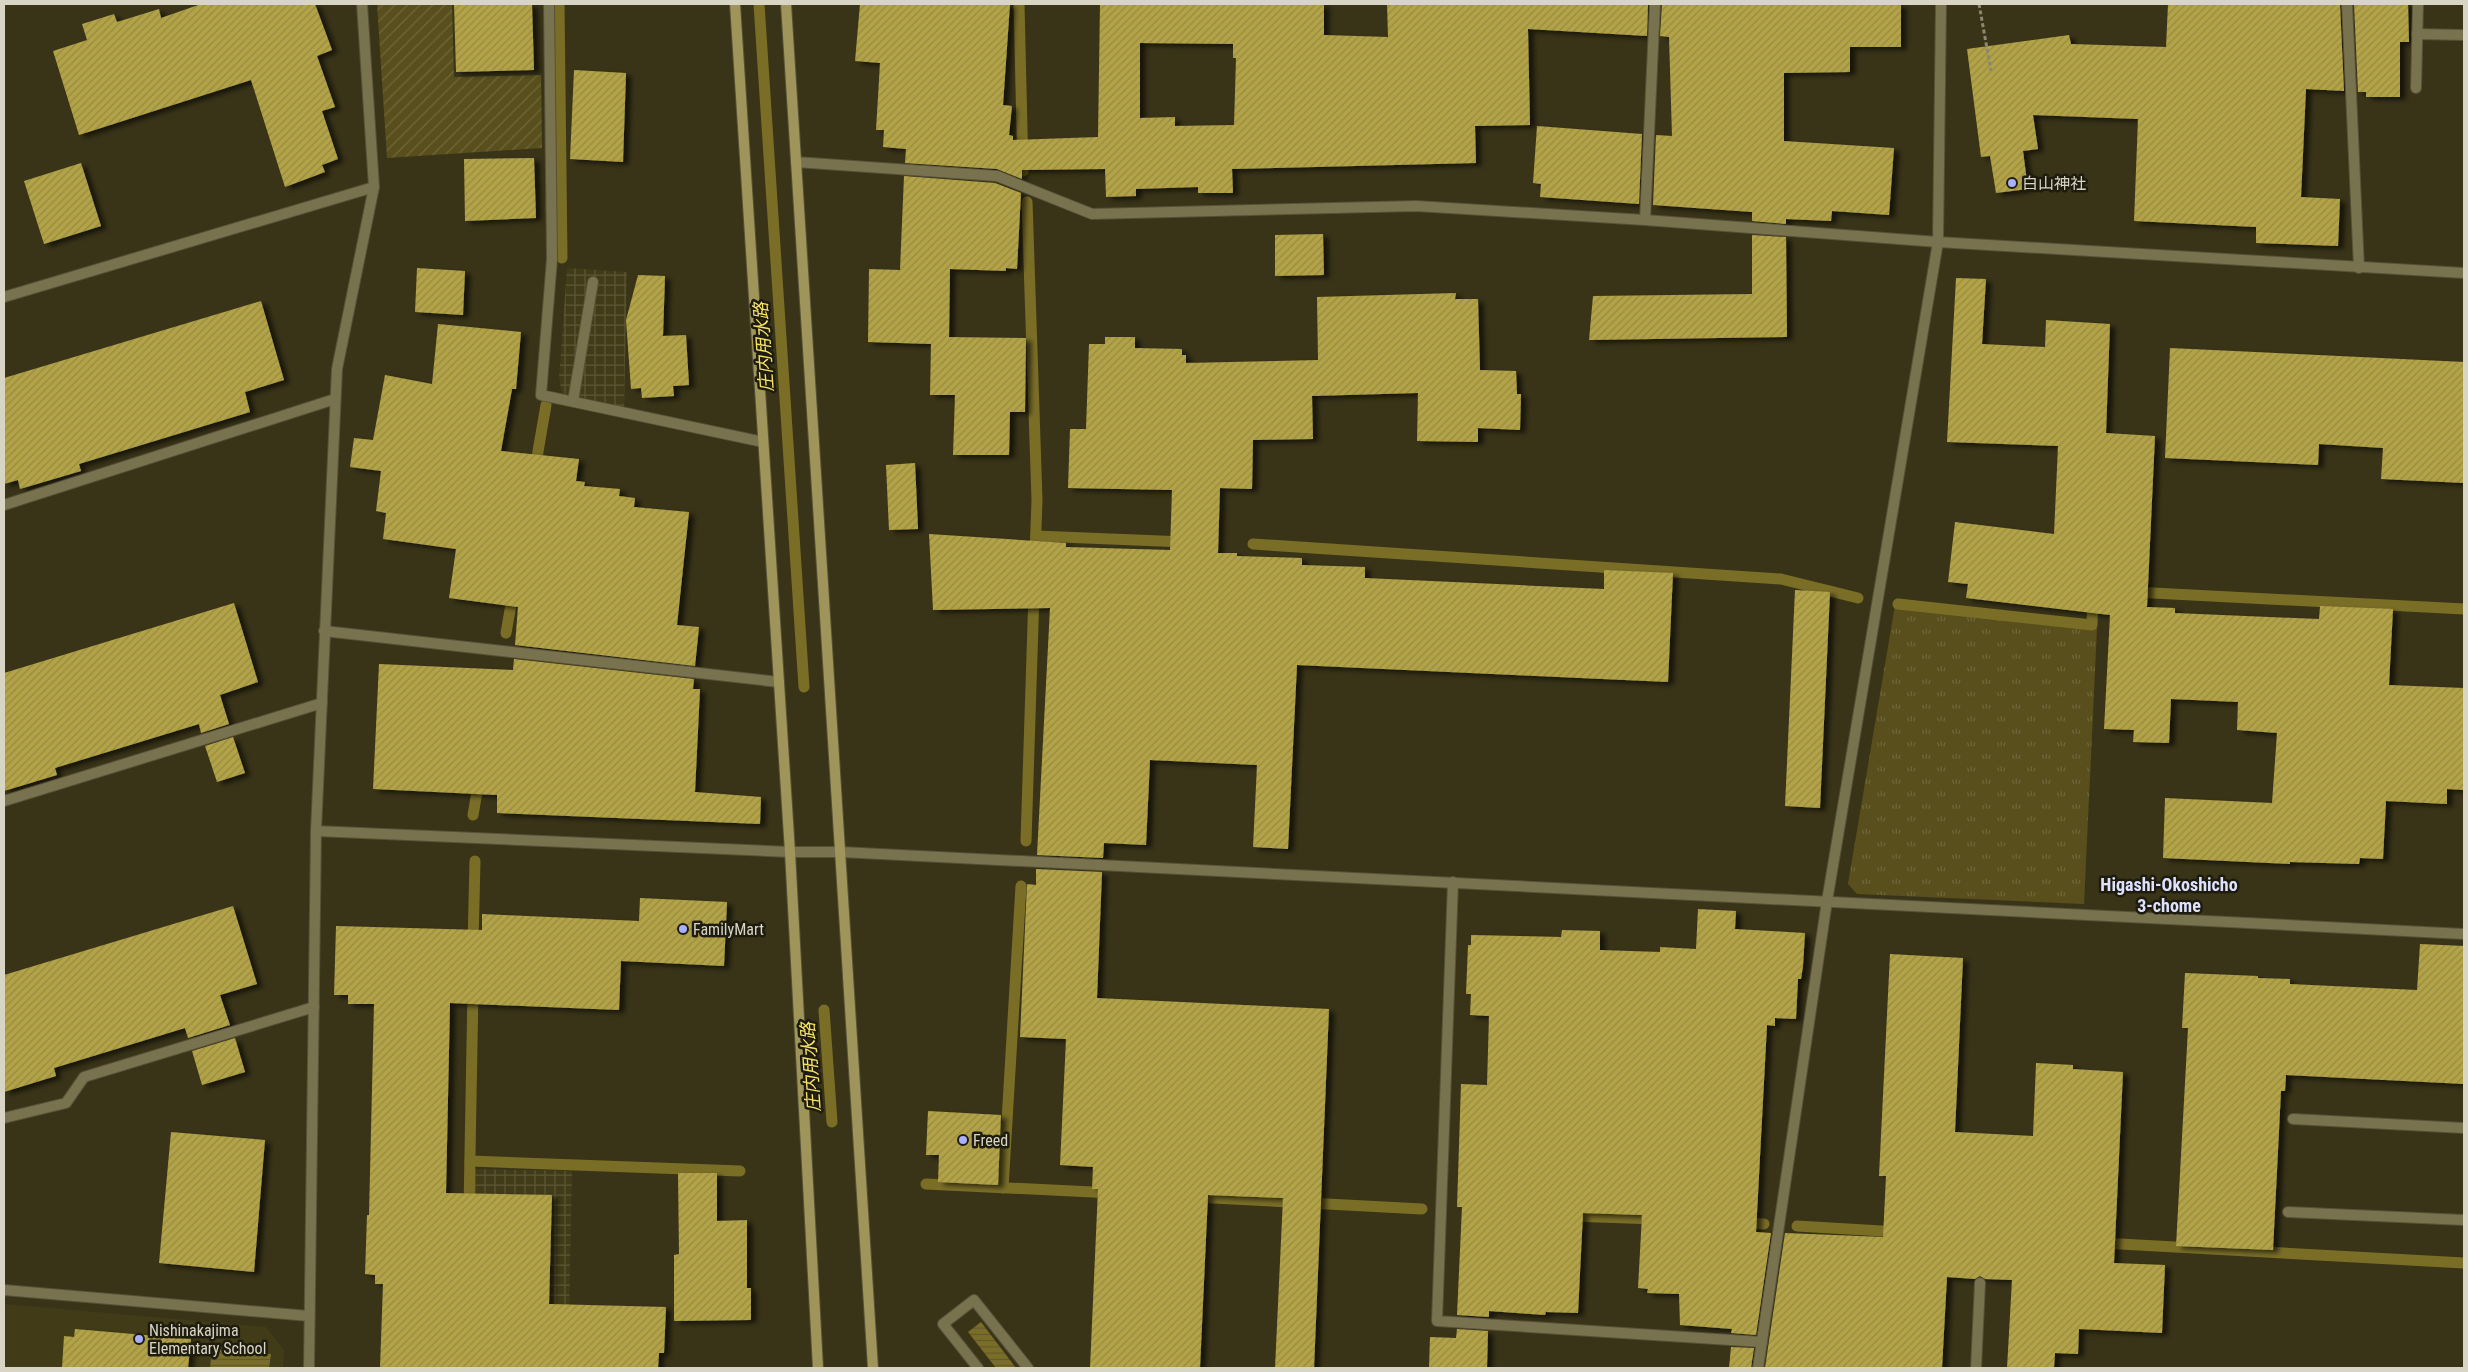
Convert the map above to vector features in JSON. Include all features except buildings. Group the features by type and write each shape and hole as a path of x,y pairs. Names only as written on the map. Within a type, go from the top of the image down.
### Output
{"street":[{"path":"308,1368 316,831 335,399 337,369 374,186 362,4"},
{"path":"549,4 552,259 542,395 763,442"},
{"path":"735,4 790,852 818,1368"},
{"path":"786,4 873,1368"},
{"path":"1645,220 1655,4"},
{"path":"1758,1368 1827,901 1938,242 1941,4"},
{"path":"2347,4 2359,268"},
{"path":"2416,88 2418,4"},
{"path":"2417,34 2464,35"},
{"path":"796,162 997,176 1092,214 1416,206 1645,220 1938,242 2464,274"},
{"path":"4,297 374,186"},
{"path":"573,401 593,282"},
{"path":"4,505 335,399"},
{"path":"324,631 779,682"},
{"path":"4,801 322,703"},
{"path":"316,831 790,852 841,852 2464,934"},
{"path":"1453,882 1437,1321 1762,1342"},
{"path":"4,1118 66,1103 84,1077 314,1007"},
{"path":"2292,1120 2464,1128"},
{"path":"2288,1212 2464,1220"},
{"path":"1976,1368 1980,1283"},
{"path":"4,1290 309,1316"},
{"path":"978,1368 943,1324 974,1300 1028,1368"}],"path":[{"path":"1979,4 1991,71"}],"shaded area":[{"path":"567,268 627,272 624,408 562,393 559,378"},
{"path":"474,1169 572,1171 568,1368 469,1368"},
{"name":"Nishinakajima Elementary School","path":"4,1304 266,1327 284,1350 283,1368 4,1368"},
{"path":"981,1322 1016,1368 996,1368 968,1332"},
{"path":"212,1349 271,1354 269,1368 210,1368"}],"green space":[{"path":"377,4 452,4 454,77 541,75 542,148 387,158"},
{"path":"1895,605 2097,628 2084,904 1857,894 1848,884"}],"waterway":[{"path":"559,4 562,258"},
{"name":"庄内用水路","path":"759,4 804,687"},
{"path":"1019,4 1023,171"},
{"path":"1027,202 1037,500 1035,555"},
{"path":"535,469 546,405"},
{"path":"1036,536 1185,542"},
{"path":"1253,544 1781,579 1858,598"},
{"path":"2134,592 2464,609"},
{"path":"506,633 513,593"},
{"path":"1026,841 1034,593"},
{"path":"1898,604 2092,625 2093,598"},
{"path":"473,815 479,780"},
{"path":"473,944 475,861"},
{"path":"1003,1188 1021,886"},
{"path":"469,1209 473,990"},
{"name":"庄内用水路","path":"824,1010 832,1122"},
{"path":"470,1161 740,1171"},
{"path":"926,1184 1113,1193"},
{"path":"1194,1197 1422,1209"},
{"path":"1569,1216 1658,1219"},
{"path":"1741,1223 1764,1224"},
{"path":"1797,1226 1898,1232"},
{"path":"2102,1243 2464,1263"}],"place":[{"name":"白山神社","path":"2012,183"},
{"name":"FamilyMart","path":"683,929"},
{"name":"Freed","path":"963,1140"},
{"name":"Nishinakajima Elementary School","path":"139,1339"}],"district":[{"name":"Higashi-Okoshicho 3-chome","path":"2169,895"}]}
